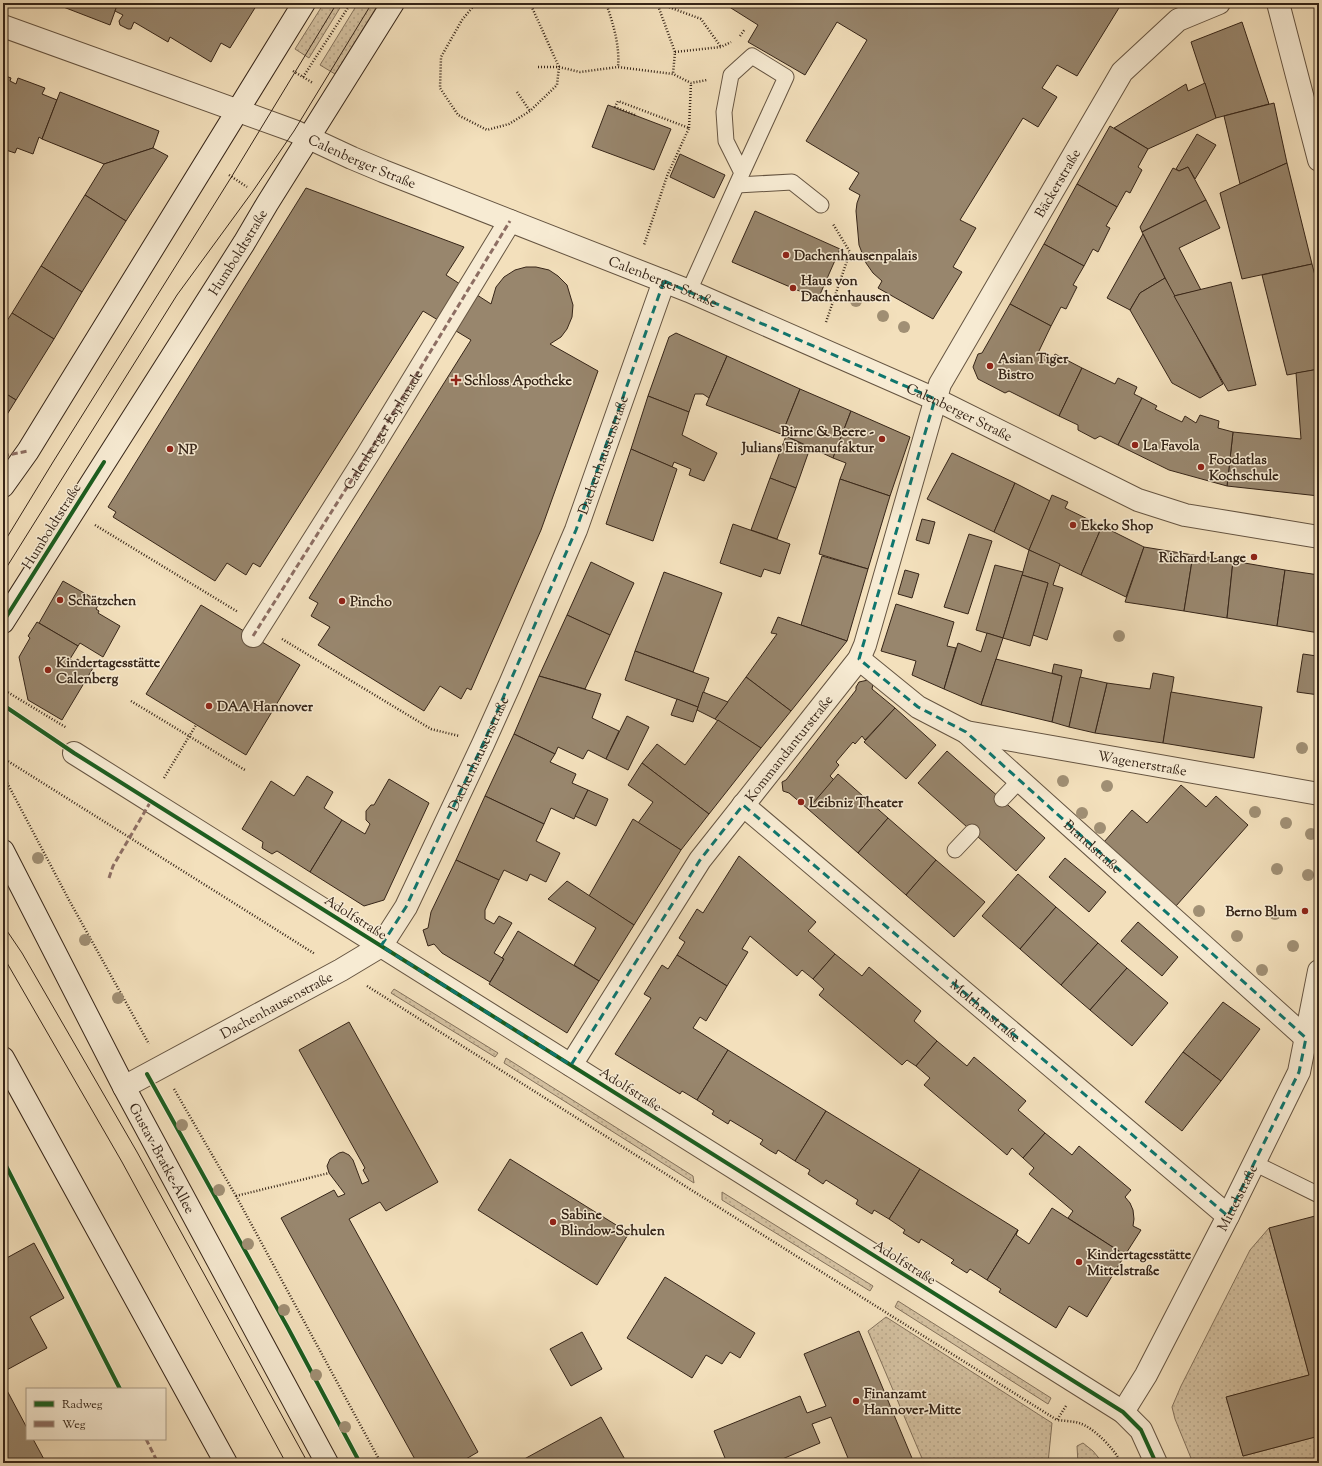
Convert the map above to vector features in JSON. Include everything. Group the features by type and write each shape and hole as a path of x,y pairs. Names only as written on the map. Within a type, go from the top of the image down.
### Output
{"street":[{"path":"3,486 28,451 304,3"},
{"name":"Humboldtstraße","path":"3,622 244,243 393,3"},
{"name":"Bäckerstraße","path":"935,399 940,384 1122,72 1178,20 1219,3"},
{"path":"1278,3 1319,160"},
{"name":"Calenberger Straße","path":"3,26 294,131 352,158 689,291 935,399 1138,500 1185,515 1319,537"},
{"name":"Calenberger Esplanade","path":"253,636 376,440 510,221"},
{"name":"Dachenhausenstraße","path":"124,1086 341,970 381,946 406,907 480,751 576,530 664,281"},
{"name":"Kommandanturstraße","path":"571,1065 700,860 859,659 865,645 935,399"},
{"name":"Brandstraße","path":"859,659 918,707 966,732 1312,1040"},
{"name":"Wagenerstraße","path":"966,732 1319,794"},
{"name":"Adolfstraße","path":"74,753 1123,1412 1141,1430 1156,1463"},
{"name":"Molthanstraße","path":"743,805 1228,1216"},
{"name":"Gustav-Bratke-Allee","path":"3,851 124,1086 327,1463"},
{"name":"Mittelstraße","path":"1123,1412 1146,1375 1228,1216 1299,1072 1312,1040 1319,971"},
{"path":"3,1058 226,1463"}],"lane":[{"path":"689,291 786,78 752,56 731,76 724,112 726,141 739,179"},
{"path":"739,179 792,182 821,205"},
{"path":"1002,800 1020,780"},
{"path":"954,850 972,832"},
{"path":"1254,1163 1319,1195"}],"path":[{"path":"304,77 351,3"},
{"path":"476,3 462,20 440,57 440,88 458,114 488,130 510,124 530,111 557,85 559,67 530,3"},
{"path":"606,3 613,25 619,58 618,67"},
{"path":"658,3 675,52 674,74"},
{"path":"658,3 701,19 721,47"},
{"path":"738,38 745,29"},
{"path":"675,52 721,47 732,41"},
{"path":"271,57 335,96"},
{"path":"538,67 559,67 580,72 618,67 674,74 691,83 731,76"},
{"path":"636,270 667,176 689,128 691,83"},
{"path":"517,92 530,111"},
{"path":"636,115 615,107 618,101 689,128"},
{"path":"207,162 232,176 253,191 267,204"},
{"path":"818,347 850,252 821,205"},
{"path":"3,690 77,735 74,753"},
{"path":"130,701 245,770"},
{"path":"151,801 196,725"},
{"path":"3,758 709,1200 1057,1420"},
{"path":"3,775 69,900 236,1196 381,1463"},
{"path":"236,1196 329,1173"},
{"path":"1080,1423 1102,1438 1118,1455 1121,1463"}],"highlighted area":[{"path":"664,281 935,399 859,659 918,707 966,732 1306,1038 1299,1072 1228,1216 743,805 700,860 571,1065 381,946 406,907 483,744 576,530"}],"shaded area":[{"path":"324,3 343,3 309,58 295,49"},
{"path":"358,3 379,3 335,74 320,65"},
{"path":"394,989 498,1053 495,1057 391,993"},
{"path":"506,1058 693,1176 694,1183 504,1063"},
{"path":"722,1192 873,1286 870,1291 722,1200"},
{"path":"1269,1228 1309,1375 1227,1397 1243,1456 1319,1436 1319,1463 1193,1463 1175,1419 1172,1407 1181,1386 1250,1250"},
{"path":"898,1301 1051,1398 1048,1404 895,1307"},
{"path":"886,1317 1052,1423 1048,1463 924,1463 868,1331"},
{"path":"1083,1443 1093,1451 1103,1463 1078,1463 1077,1446"}],"building":[{"path":"53,3 118,3 110,25"},
{"path":"118,3 258,3 230,48 221,43 211,62 170,37 168,42 134,22 131,29 120,25 119,21 123,15 115,11"},
{"path":"723,3 1122,3 1077,76 1057,65 1042,88 1057,97 1038,127 1023,118 960,220 976,228 953,267 962,272 933,319 878,288 882,281 873,273 866,263 859,245 856,211 860,195 849,189 859,173 806,141 867,40 837,22 805,75 748,42 758,25"},
{"path":"1242,22 1269,104 1216,118 1191,42"},
{"path":"3,75 11,78 10,81 16,84 18,78 45,88 42,94 57,100 42,139 39,137 33,154 17,148 15,153 3,149"},
{"path":"1205,83 1216,118 1148,149 1114,128 1186,84 1188,91"},
{"path":"60,92 159,131 153,148 104,164 42,139"},
{"path":"1274,103 1287,163 1240,184 1224,116"},
{"path":"608,105 671,129 654,170 592,147"},
{"path":"1110,126 1148,149 1138,167 1142,170 1130,193 1126,191 1117,207 1077,184"},
{"path":"1197,134 1216,145 1195,179 1188,167 1179,171 1176,169"},
{"path":"153,148 168,156 126,221 85,195 104,164"},
{"path":"680,154 725,175 714,198 670,177"},
{"path":"1287,163 1312,264 1242,279 1220,193"},
{"path":"1188,167 1206,200 1142,232 1140,227 1173,168 1179,171"},
{"path":"1077,184 1117,207 1106,226 1110,228 1098,252 1093,249 1084,266 1044,244"},
{"path":"306,188 464,247 446,275 491,304 496,287 504,277 515,270 526,267 536,267 549,270 567,285 573,305 572,317 567,329 561,337 550,344 598,371 541,530 471,690 467,688 461,699 440,686 424,711 318,645 330,627 311,616 318,603 309,598 471,340 423,311 260,567 253,563 246,575 227,563 215,581 113,517 116,512 108,507"},
{"path":"85,195 126,221 82,292 41,266"},
{"path":"1206,200 1220,228 1179,248 1201,290 1174,296 1142,232"},
{"name":"Dachenhausenpalais","path":"755,211 840,249 818,299 732,262"},
{"path":"1143,234 1165,278 1140,293 1130,310 1107,298"},
{"path":"1044,244 1084,266 1073,285 1077,287 1066,309 1061,307 1051,326 1010,304"},
{"path":"1312,264 1319,291 1319,369 1287,375 1262,275"},
{"path":"41,266 82,292 54,339 12,313"},
{"path":"1165,278 1223,384 1200,398 1172,383 1130,310 1140,293"},
{"path":"1231,282 1256,385 1228,391 1174,296"},
{"path":"1010,304 1051,326 1038,353 1053,360 1055,354 1082,368 1059,416 1009,391 1005,393 978,379 973,367 978,354 982,353"},
{"path":"12,313 54,339 16,400 3,392 3,327"},
{"path":"676,333 727,356 709,398 703,394 695,394 689,412 648,396 669,337"},
{"path":"727,356 800,389 782,434 786,436 706,405"},
{"path":"1082,368 1115,384 1118,378 1137,387 1134,394 1142,398 1118,445 1100,436 1095,439 1078,430 1078,425 1059,416"},
{"path":"1319,369 1319,496 1227,486 1233,432 1301,439 1296,373"},
{"path":"800,389 851,411 833,458 782,434"},
{"path":"3,392 16,400 3,421"},
{"path":"648,396 689,412 682,435 717,453 704,481 689,475 691,469 674,462 672,467 631,449"},
{"path":"1142,398 1157,406 1155,409 1182,422 1185,416 1196,423 1200,415 1219,421 1218,428 1233,432 1227,486 1169,470 1118,445"},
{"path":"851,411 910,437 890,496 840,479 846,463 833,458"},
{"path":"786,436 810,448 796,488 770,478"},
{"path":"631,449 677,469 653,541 606,524"},
{"path":"952,453 1015,483 994,532 927,499"},
{"path":"770,478 796,488 777,539 751,530"},
{"path":"840,479 890,496 868,569 819,554"},
{"path":"1015,483 1050,501 1029,550 994,532"},
{"path":"1052,495 1068,502 1065,508 1102,526 1081,575 1029,550"},
{"path":"922,519 935,522 929,544 916,540"},
{"path":"733,524 790,544 780,574 764,569 761,577 720,563"},
{"path":"1102,526 1144,547 1126,597 1081,575"},
{"path":"969,534 992,541 968,614 944,607"},
{"path":"1144,547 1193,555 1184,611 1125,602"},
{"path":"1029,550 1060,564 1053,585 1063,588 1047,640 1033,635 1048,583 1022,575"},
{"path":"1193,555 1233,561 1227,618 1184,611"},
{"path":"822,556 868,569 847,641 801,625"},
{"path":"1233,561 1285,570 1277,626 1227,618"},
{"path":"591,562 634,583 610,635 567,615"},
{"path":"995,565 1023,572 1003,638 976,630"},
{"path":"905,570 919,574 912,598 898,594"},
{"path":"1285,570 1319,575 1319,633 1277,626"},
{"path":"664,572 722,593 693,672 635,651"},
{"path":"1022,575 1048,583 1030,646 1003,638"},
{"path":"63,581 100,602 96,609 99,611 98,613 120,626 103,657 80,643 78,646 39,623"},
{"path":"896,604 954,622 947,646 956,648 944,689 912,675 916,661 881,651"},
{"path":"201,605 300,665 246,755 146,694"},
{"path":"567,615 610,635 585,689 539,676"},
{"path":"778,617 847,641 791,711 746,677 777,634 771,633"},
{"path":"37,622 78,646 70,659 75,662 77,659 93,668 62,720 28,700 19,657 30,638 28,636"},
{"path":"987,633 1003,638 981,705 944,689 958,643 981,652"},
{"path":"1319,645 1319,695 1297,692 1303,654 1317,656"},
{"path":"635,651 709,678 698,707 625,680"},
{"path":"996,659 1062,676 1052,722 981,705"},
{"path":"1054,664 1082,670 1069,727 1052,722 1062,676 1052,673"},
{"path":"1153,673 1174,677 1163,743 1095,733 1107,683 1150,689"},
{"path":"539,676 601,694 592,718 619,731 606,759 588,750 583,759 558,747 555,754 514,734"},
{"path":"746,677 791,711 761,748 715,719"},
{"path":"1080,677 1107,683 1095,733 1069,727"},
{"path":"868,680 873,684 872,689 895,708 865,740 862,736 855,744 853,742 836,762 839,765 830,776 834,780 808,809 789,793 783,791 782,782 786,780 856,690 859,682"},
{"path":"703,692 728,702 715,719 697,710"},
{"path":"1171,692 1262,707 1254,758 1163,743"},
{"path":"677,699 698,707 693,722 671,715"},
{"path":"895,708 936,745 906,779 864,742"},
{"path":"627,716 649,727 628,770 606,759"},
{"path":"718,720 761,748 709,814 642,763 657,744 685,765"},
{"path":"514,734 555,754 550,762 576,774 572,783 588,790 574,819 551,808 544,824 485,796"},
{"path":"947,751 1045,838 1016,871 918,783"},
{"path":"642,763 709,814 681,850 638,823 653,802 628,785"},
{"path":"838,774 888,818 858,853 808,809"},
{"path":"307,776 333,792 324,808 342,820 310,872 277,851 272,854 262,848 263,842 242,829 271,781 294,796"},
{"path":"389,779 429,803 384,900 364,906 310,872 342,820 365,834 370,824 366,820 366,811 371,805 374,805"},
{"path":"1181,785 1206,807 1216,796 1248,825 1176,906 1104,842 1132,810 1147,823"},
{"path":"588,790 608,799 596,826 575,816"},
{"path":"485,796 544,824 536,841 560,853 546,882 530,874 527,881 504,870 499,880 456,860"},
{"path":"888,818 936,860 906,895 858,853"},
{"path":"633,819 681,850 634,925 589,896"},
{"path":"739,856 816,922 808,931 835,954 813,979 802,970 797,976 750,936 742,949 748,952 727,986 677,955 685,942 679,938 697,909 703,913"},
{"path":"1065,858 1106,892 1089,912 1049,877"},
{"path":"456,860 499,880 485,910 485,919 494,924 499,916 512,923 494,953 504,959 490,982 442,953 434,944 428,946 423,930 428,928 431,912"},
{"path":"936,860 985,902 954,937 906,895"},
{"path":"1018,874 1056,907 1020,949 982,916"},
{"path":"567,881 634,925 599,981 574,965 596,928 548,899"},
{"path":"1056,907 1098,943 1061,985 1020,949"},
{"path":"1138,922 1178,957 1162,976 1121,941"},
{"path":"518,931 599,981 567,1033 489,984"},
{"path":"1098,943 1127,968 1090,1010 1061,985"},
{"path":"835,954 862,976 869,967 921,1011 914,1021 937,1041 916,1066 907,1060 902,1065 819,995 824,989 813,979"},
{"path":"677,955 727,986 706,1021 700,1017 693,1028 728,1050 697,1100 682,1091 680,1094 615,1054 651,998 644,994 662,965 668,969"},
{"path":"1127,968 1168,1003 1132,1046 1090,1010"},
{"path":"1223,1002 1260,1029 1221,1081 1183,1052"},
{"path":"349,1022 438,1182 386,1211 380,1202 349,1219 478,1452 459,1463 417,1463 281,1218 334,1190 338,1197 345,1194 329,1173 327,1166 330,1159 339,1153 343,1152 349,1155 353,1160 362,1184 369,1181 363,1170 365,1168 299,1050"},
{"path":"937,1041 967,1066 974,1057 1026,1101 1018,1110 1045,1133 1023,1158 1012,1148 1007,1155 924,1085 930,1078 916,1066"},
{"path":"728,1050 826,1111 795,1161 778,1150 776,1154 769,1150 760,1144 763,1140 730,1120 728,1124 712,1114 714,1111 697,1100"},
{"path":"1183,1052 1221,1081 1182,1131 1145,1102"},
{"path":"826,1111 920,1169 889,1219 874,1210 872,1214 856,1204 858,1200 826,1180 823,1184 808,1174 810,1170 795,1161"},
{"path":"1045,1133 1072,1155 1079,1146 1131,1190 1125,1197 1133,1210 1133,1226 1141,1230 1125,1255 1068,1218 1073,1211 1029,1174 1034,1168 1023,1158"},
{"name":"Sabine Blindow-Schulen","path":"510,1159 629,1233 597,1285 478,1210"},
{"path":"920,1169 1018,1230 987,1280 970,1269 967,1273 951,1263 954,1260 921,1239 919,1243 903,1233 905,1230 889,1219"},
{"path":"1052,1208 1125,1255 1087,1317 1069,1306 1056,1328 999,1292 1001,1289 987,1280 1018,1230 1016,1235 1029,1244"},
{"path":"1319,1215 1319,1436 1243,1456 1226,1397 1309,1375 1269,1228"},
{"path":"34,1243 64,1298 30,1317 47,1348 3,1372 3,1260"},
{"path":"665,1277 755,1333 740,1358 730,1352 722,1364 706,1355 692,1378 627,1338"},
{"name":"Finanzamt Hannover-Mitte","path":"859,1331 914,1463 850,1463 831,1417 812,1424 820,1443 773,1463 727,1463 714,1431 800,1396 807,1413 826,1406 804,1354"},
{"path":"582,1332 602,1369 571,1386 550,1349"},
{"path":"3,1383 26,1426 26,1440 34,1440 46,1463 3,1463"},
{"path":"601,1417 627,1463 517,1463"}],"tram line":[{"path":"3,544 232,176 337,3"},
{"path":"3,573 177,295 253,191 294,131 372,3"},
{"path":"3,925 22,953 137,1152 308,1463"},
{"path":"3,956 122,1162 286,1463"}],"marked path":[{"path":"253,636 368,454 510,221"},
{"path":"3,456 28,451"},
{"path":"109,878 113,866 151,801"},
{"path":"146,1440 158,1463"}],"cycle path":[{"path":"3,622 104,462"},
{"path":"3,705 74,753 1123,1412 1141,1430 1156,1463"},
{"path":"147,1074 288,1328 360,1463"},
{"path":"3,1160 119,1388"}],"place":[{"name":"Dachenhausenpalais","path":"786,255"},
{"name":"Haus von Dachenhausen","path":"793,288"},
{"name":"Asian Tiger Bistro","path":"990,366"},
{"name":"Schloss Apotheke","path":"456,380"},
{"name":"Birne & Beere - Julians Eismanufaktur","path":"882,439"},
{"name":"La Favola","path":"1135,445"},
{"name":"NP","path":"170,449"},
{"name":"Foodatlas Kochschule","path":"1201,467"},
{"name":"Ekeko Shop","path":"1073,525"},
{"name":"Richard Lange","path":"1254,557"},
{"name":"Schätzchen","path":"60,600"},
{"name":"Pincho","path":"342,601"},
{"name":"Kindertagesstätte Calenberg","path":"48,670"},
{"name":"DAA Hannover","path":"209,706"},
{"name":"Leibniz Theater","path":"801,802"},
{"name":"Berno Blum","path":"1305,911"},
{"name":"Sabine Blindow-Schulen","path":"553,1222"},
{"name":"Kindertagesstätte Mittelstraße","path":"1079,1262"},
{"name":"Finanzamt Hannover-Mitte","path":"856,1401"}]}
